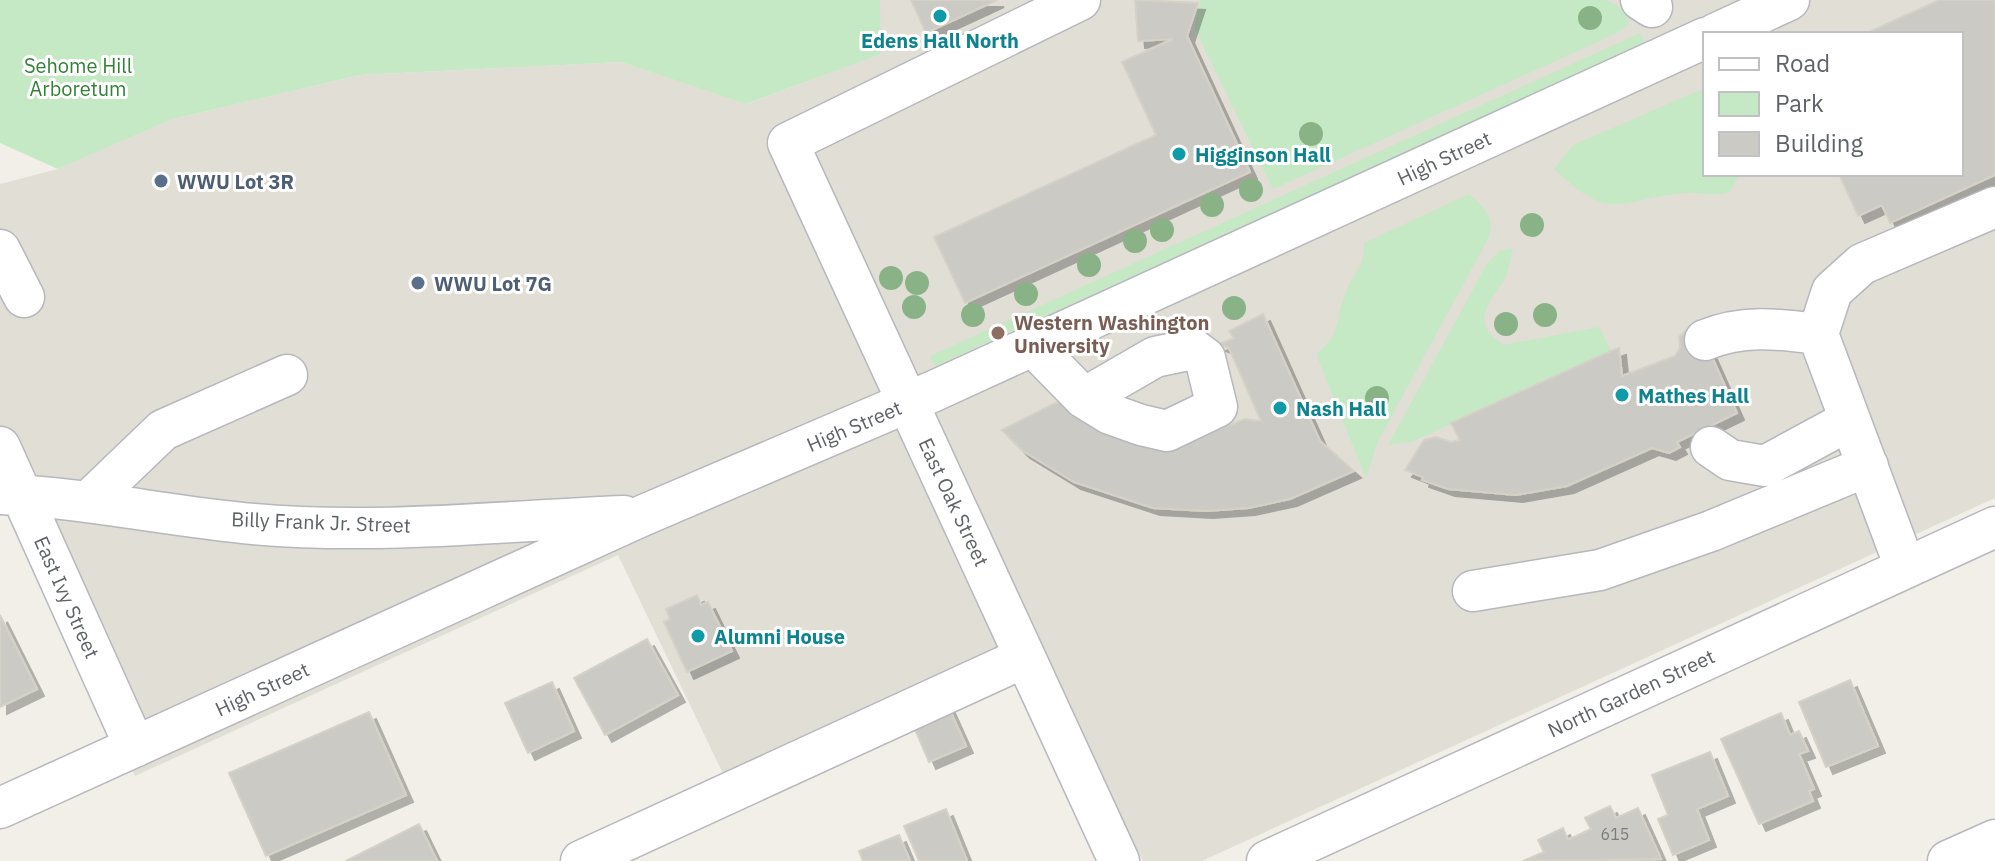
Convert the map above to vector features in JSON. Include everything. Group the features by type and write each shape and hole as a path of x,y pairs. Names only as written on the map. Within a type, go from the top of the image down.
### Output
{"street":[{"name":"East Oak Street","path":"1080,0 788,143 1119,861"},
{"path":"1719,32 1789,0"},
{"name":"High Street","path":"0,808 644,515 908,403 1703,39"},
{"path":"1905,567 1818,334 1832,291 1862,264 1995,207"},
{"path":"0,250 24,297"},
{"path":"1705,340 1731,329 1769,328 1818,334"},
{"path":"1033,346 1084,398"},
{"path":"90,500 163,430 287,375"},
{"path":"1711,447 1730,460 1765,466 1850,420"},
{"name":"East Ivy Street","path":"0,447 7,498 135,747"},
{"path":"1473,591 1600,570 1711,531 1868,466"},
{"name":"Billy Frank Jr. Street","path":"7,498 90,500 253,524 306,526 393,526 644,515"},
{"name":"North Garden Street","path":"1267,861 1995,527"},
{"path":"581,861 1025,657"},
{"path":"1948,861 1995,840"}],"shaded area":[{"name":"Western Washington University","path":"880,0 1995,0 1995,498 1202,861 1143,861 1032,641 727,782 618,555 135,776 0,482 0,184 58,169 173,119 360,75 621,62 747,104 880,54"}],"green space":[{"name":"Sehome Hill Arboretum","path":"0,0 880,0 881,54 746,104 621,62 360,75 173,119 58,169 0,143"},
{"path":"1201,0 1607,0 1623,10 1628,16 1628,25 1617,33 1273,189 1194,27"},
{"path":"1640,33 1645,44 935,366 930,356"},
{"path":"1703,89 1703,176 1739,176 1729,192 1686,193 1629,203 1603,203 1574,186 1554,169 1573,145"},
{"path":"1469,194 1484,208 1489,219 1488,239 1378,441 1366,478 1316,354 1334,332 1345,294 1361,264 1364,243"},
{"path":"1513,248 1506,276 1485,314 1484,321 1493,337 1504,345 1599,327 1611,351 1414,441 1388,445 1488,262 1500,251"}],"building":[{"name":"Edens Hall North","path":"911,0 997,0 926,33"},
{"name":"Higginson Hall","path":"1135,0 1198,3 1187,36 1250,172 965,303 934,237 1156,135 1122,62 1173,39 1138,41"},
{"path":"1939,0 1995,0 1995,175 1890,223 1882,205 1858,216 1840,176 1963,176 1963,32 1869,32"},
{"name":"Nash Hall","path":"1263,314 1320,441 1354,471 1290,499 1248,508 1206,511 1153,508 1074,482 1023,451 1002,430 1055,403 1065,402 1180,445 1245,419 1261,421 1229,348 1219,344 1234,338 1229,331"},
{"name":"Mathes Hall","path":"1696,321 1737,413 1677,442 1680,447 1669,453 1652,448 1567,486 1516,495 1448,489 1405,470 1424,440 1436,437 1451,442 1460,440 1451,423 1611,351 1619,348 1622,376 1675,356 1680,347 1679,337"},
{"name":"Alumni House","path":"697,595 701,605 708,602 732,651 687,672 664,622 670,619 666,609"},
{"path":"0,615 37,689 0,707"},
{"path":"647,639 678,695 605,735 574,678"},
{"path":"1850,680 1878,746 1826,767 1799,702"},
{"path":"552,682 574,731 528,753 505,703"},
{"path":"947,704 966,746 929,762 911,720"},
{"path":"369,712 406,795 266,856 229,773"},
{"path":"1781,713 1790,735 1799,731 1808,751 1799,754 1814,789 1809,791 1813,801 1759,824 1721,739"},
{"path":"1710,752 1728,796 1697,809 1709,840 1673,855 1658,819 1668,815 1652,775"},
{"path":"1610,806 1616,818 1638,808 1661,859 1523,861 1544,852 1538,840 1563,828 1568,840 1591,829 1585,818"},
{"path":"946,809 967,861 919,861 904,826"},
{"path":"419,824 437,861 346,861"},
{"path":"899,835 910,861 863,861 859,851"}],"place":[{"name":"Edens Hall North","path":"940,16"},
{"name":"Higginson Hall","path":"1179,154"},
{"name":"WWU Lot 3R","path":"161,181"},
{"name":"WWU Lot 7G","path":"418,283"},
{"name":"Western Washington University","path":"998,333"},
{"name":"Mathes Hall","path":"1622,395"},
{"name":"Nash Hall","path":"1280,408"},
{"name":"Alumni House","path":"698,636"}]}
